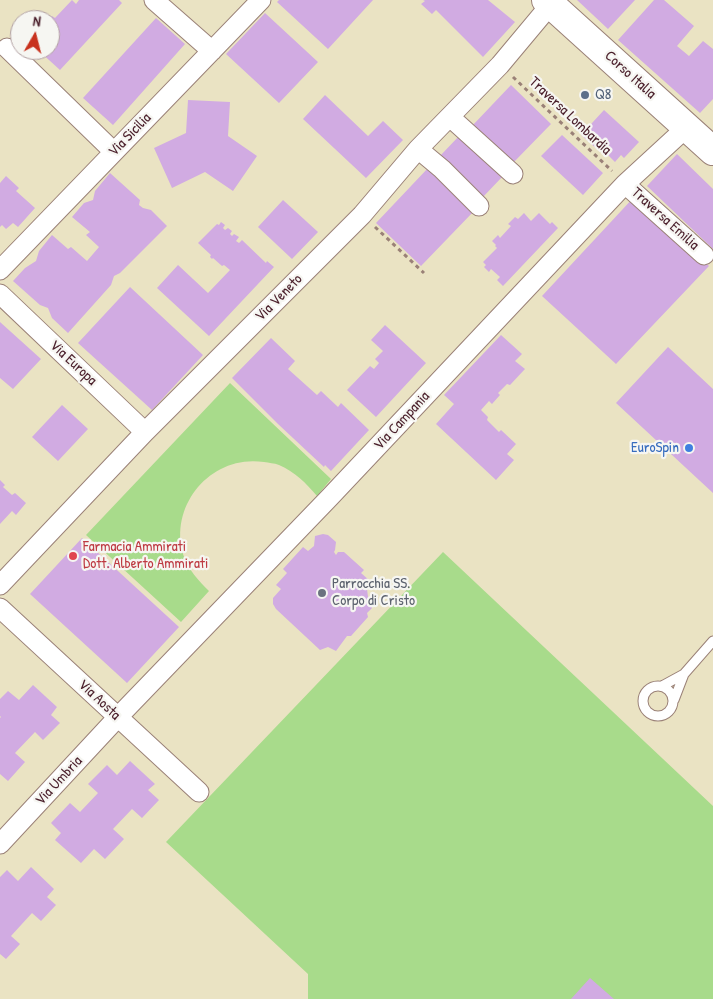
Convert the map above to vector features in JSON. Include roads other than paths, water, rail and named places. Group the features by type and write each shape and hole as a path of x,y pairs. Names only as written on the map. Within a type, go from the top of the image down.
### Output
{"main road":[{"name":"Corso Italia","path":"549,2 713,151"}],"street":[{"path":"154,0 212,51"},
{"name":"Via Sicilia","path":"0,270 261,0"},
{"name":"Via Veneto","path":"0,585 145,432 362,215 418,149 500,65 549,2"},
{"path":"7,48 114,152"},
{"path":"450,117 513,174"},
{"name":"Via Campania","path":"118,717 321,507 626,184 686,127"},
{"path":"418,149 442,169 478,206"},
{"name":"Traversa Emilia","path":"626,184 704,255"},
{"name":"Via Europa","path":"0,294 145,432"},
{"name":"Via Aosta","path":"0,608 199,792"},
{"name":"Via Umbria","path":"3,836 118,717"}],"lane":[{"path":"684,674 674,706 668,714 658,717 649,713 643,705 644,694 652,688 662,686 684,674 713,641"},
{"path":"662,686 670,691 674,701"}],"place":[{"name":"Q8","path":"585,95"},
{"name":"EuroSpin","path":"689,448"},
{"name":"Farmacia Ammirati Dott. Alberto Ammirati","path":"73,556"},
{"name":"Parrocchia SS. Corpo di Cristo","path":"322,593"}]}
